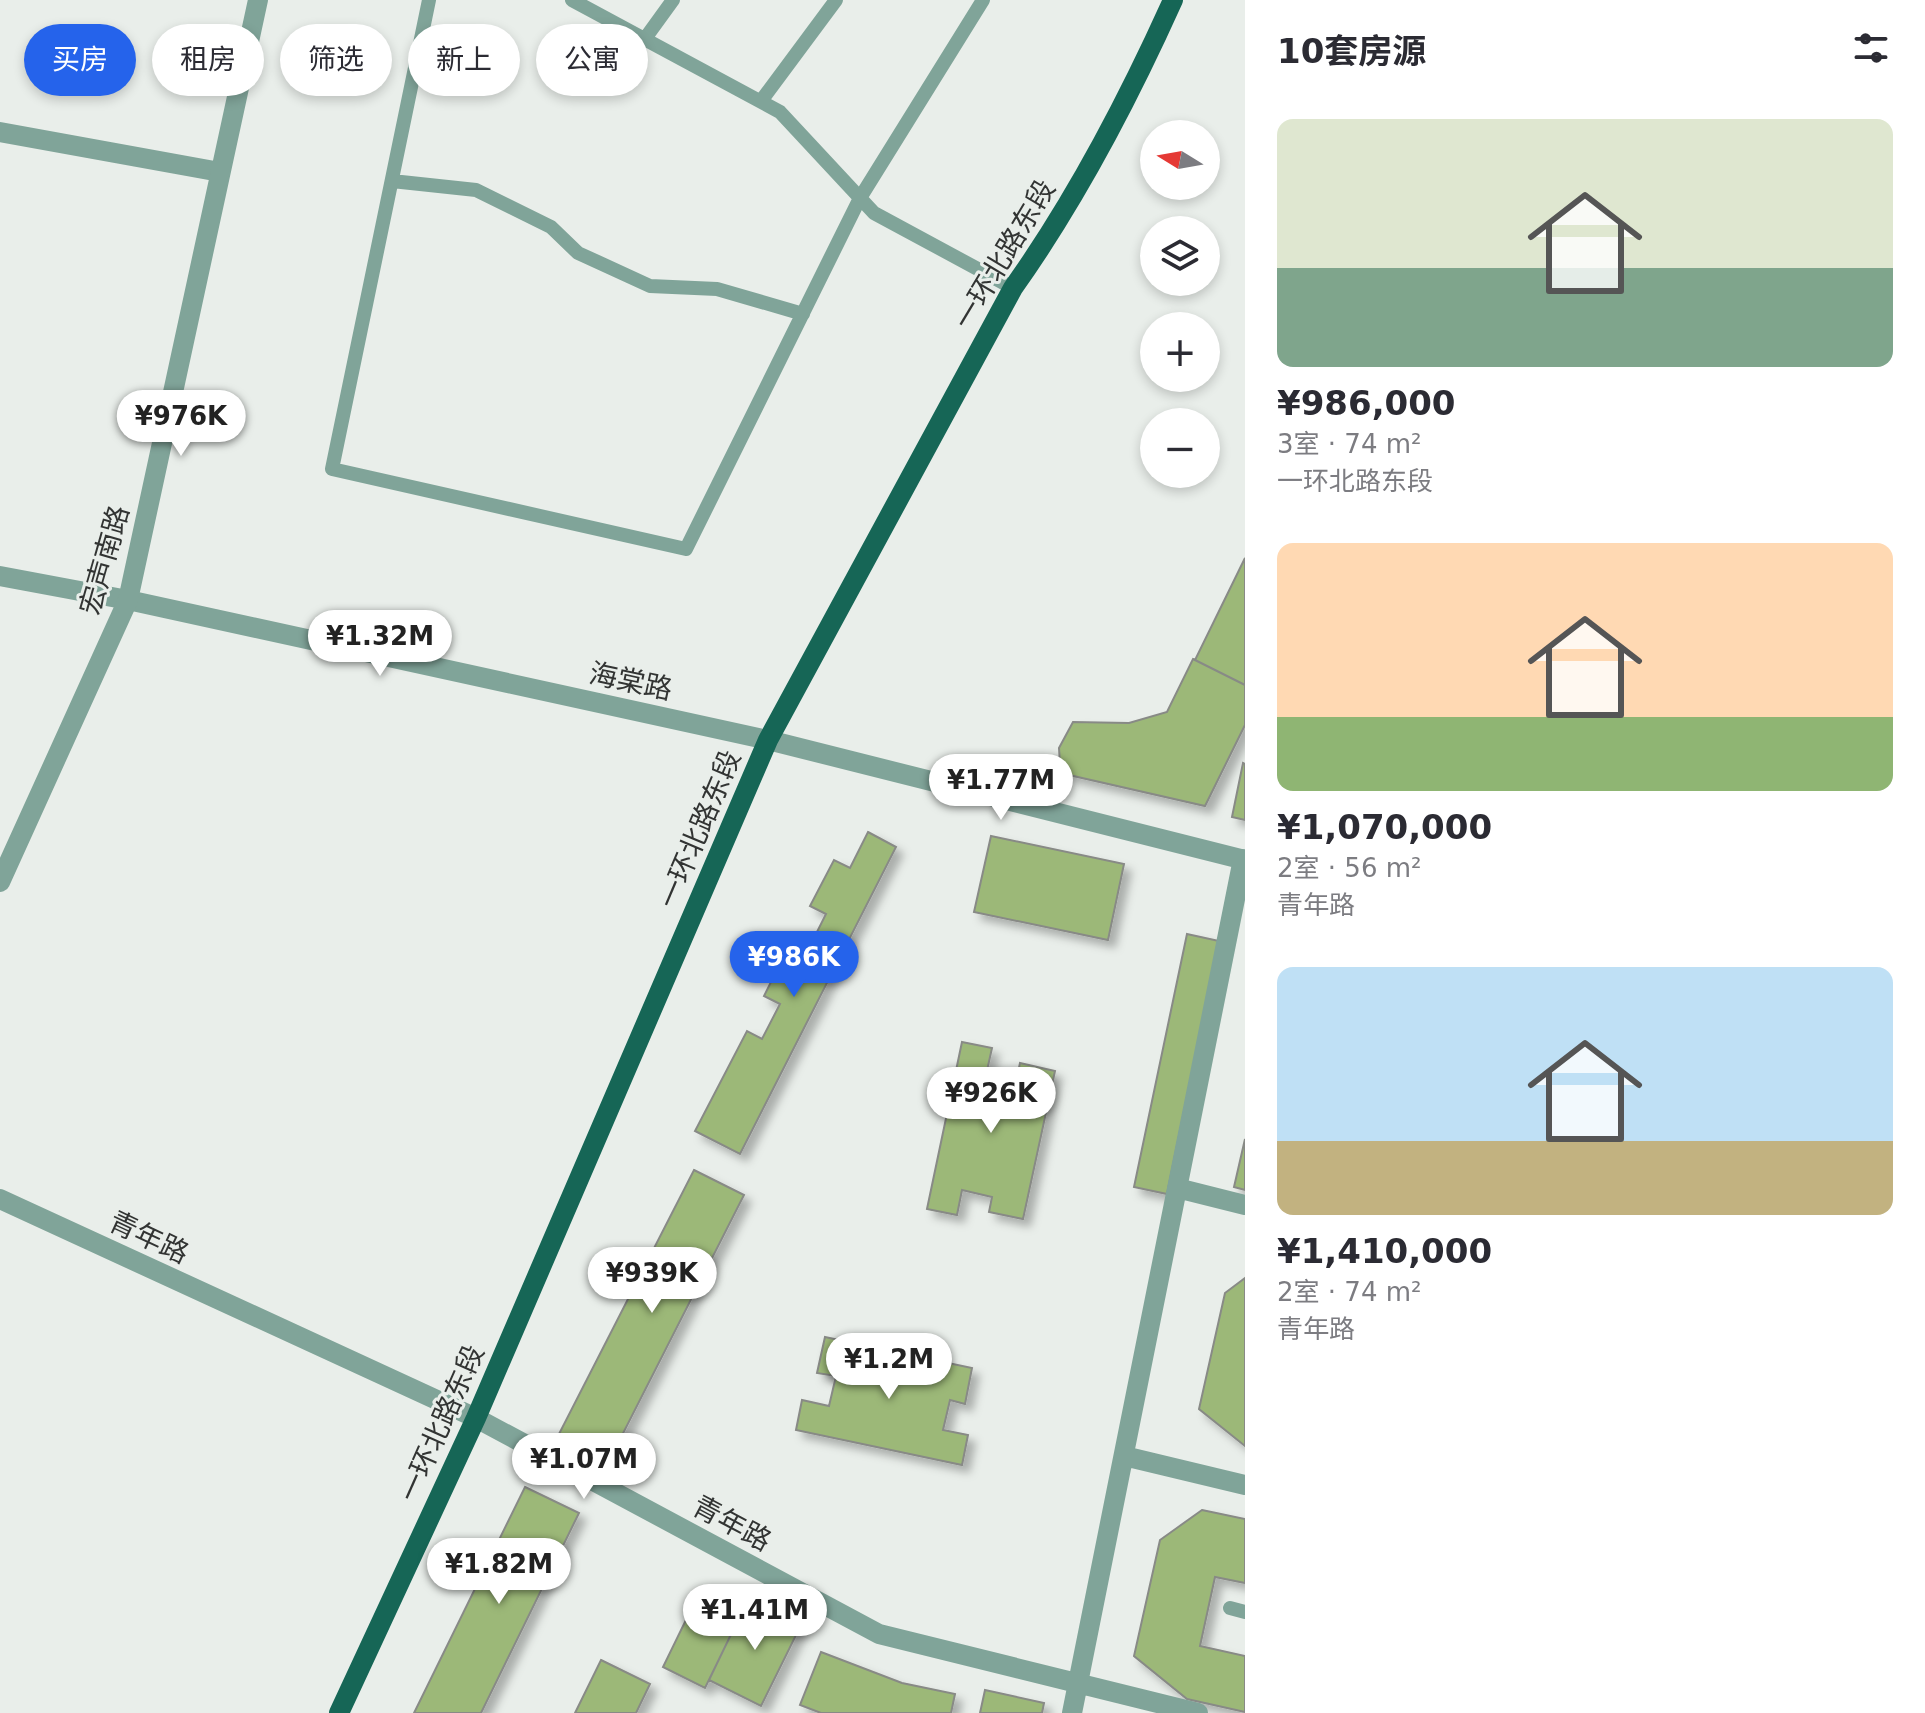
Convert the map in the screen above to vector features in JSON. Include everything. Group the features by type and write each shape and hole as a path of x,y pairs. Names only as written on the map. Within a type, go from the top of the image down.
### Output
{"main road":[{"name":"一环北路东段","path":"339,1713 476,1418 768,740 1013,288 1047,240 1126,102 1173,0"}],"street":[{"name":"宏声南路","path":"0,882 128,600 258,0"},
{"path":"0,132 220,172"},
{"name":"海棠路","path":"0,576 128,600 768,740 1244,860"},
{"path":"1072,1713 1244,860"},
{"path":"1177,1188 1245,1205"},
{"name":"青年路","path":"0,1199 476,1418 879,1634 1198,1713"},
{"path":"1124,1456 1245,1485"}],"lane":[{"path":"429,0 332,469 686,549 860,198 983,0"},
{"path":"572,0 615,24"},
{"path":"648,34 673,0"},
{"path":"761,101 836,0"},
{"path":"648,42 780,112 874,213 1013,288"},
{"path":"392,181 476,190 551,227 578,253 650,286 717,289 803,314"}],"building":[{"path":"1245,558 1245,685 1195,660"},
{"path":"1193,659 1245,685 1245,725 1205,806 1069,775 1060,764 1059,748 1073,722 1129,723 1167,712"},
{"path":"1245,764 1245,820 1232,817"},
{"path":"868,832 896,847 740,1154 695,1131 747,1031 762,1039 780,1004 764,996 785,954 802,962 826,914 810,906 834,860 850,868"},
{"path":"991,836 1124,864 1108,940 974,912"},
{"path":"1187,934 1219,941 1167,1194 1134,1187"},
{"path":"962,1042 992,1048 986,1075 1016,1082 1020,1063 1055,1071 1023,1219 989,1212 992,1197 962,1190 957,1215 927,1209"},
{"path":"1245,1139 1245,1190 1234,1187"},
{"path":"694,1170 744,1195 610,1459 559,1434"},
{"path":"1245,1278 1245,1446 1199,1409 1225,1293"},
{"path":"825,1337 972,1368 965,1404 950,1400 943,1430 968,1435 962,1465 796,1430 802,1400 829,1406 836,1376 817,1373"},
{"path":"525,1487 579,1513 481,1713 414,1713"},
{"path":"1202,1510 1245,1519 1245,1583 1215,1577 1200,1646 1245,1656 1245,1712 1187,1699 1134,1656 1160,1540"},
{"path":"701,1589 743,1610 705,1688 663,1667"},
{"path":"748,1599 801,1625 761,1706 709,1680"},
{"path":"821,1652 902,1683 955,1694 951,1713 821,1713 800,1705"},
{"path":"601,1660 650,1684 636,1713 575,1713"},
{"path":"985,1690 1044,1703 1042,1713 980,1713"}]}
